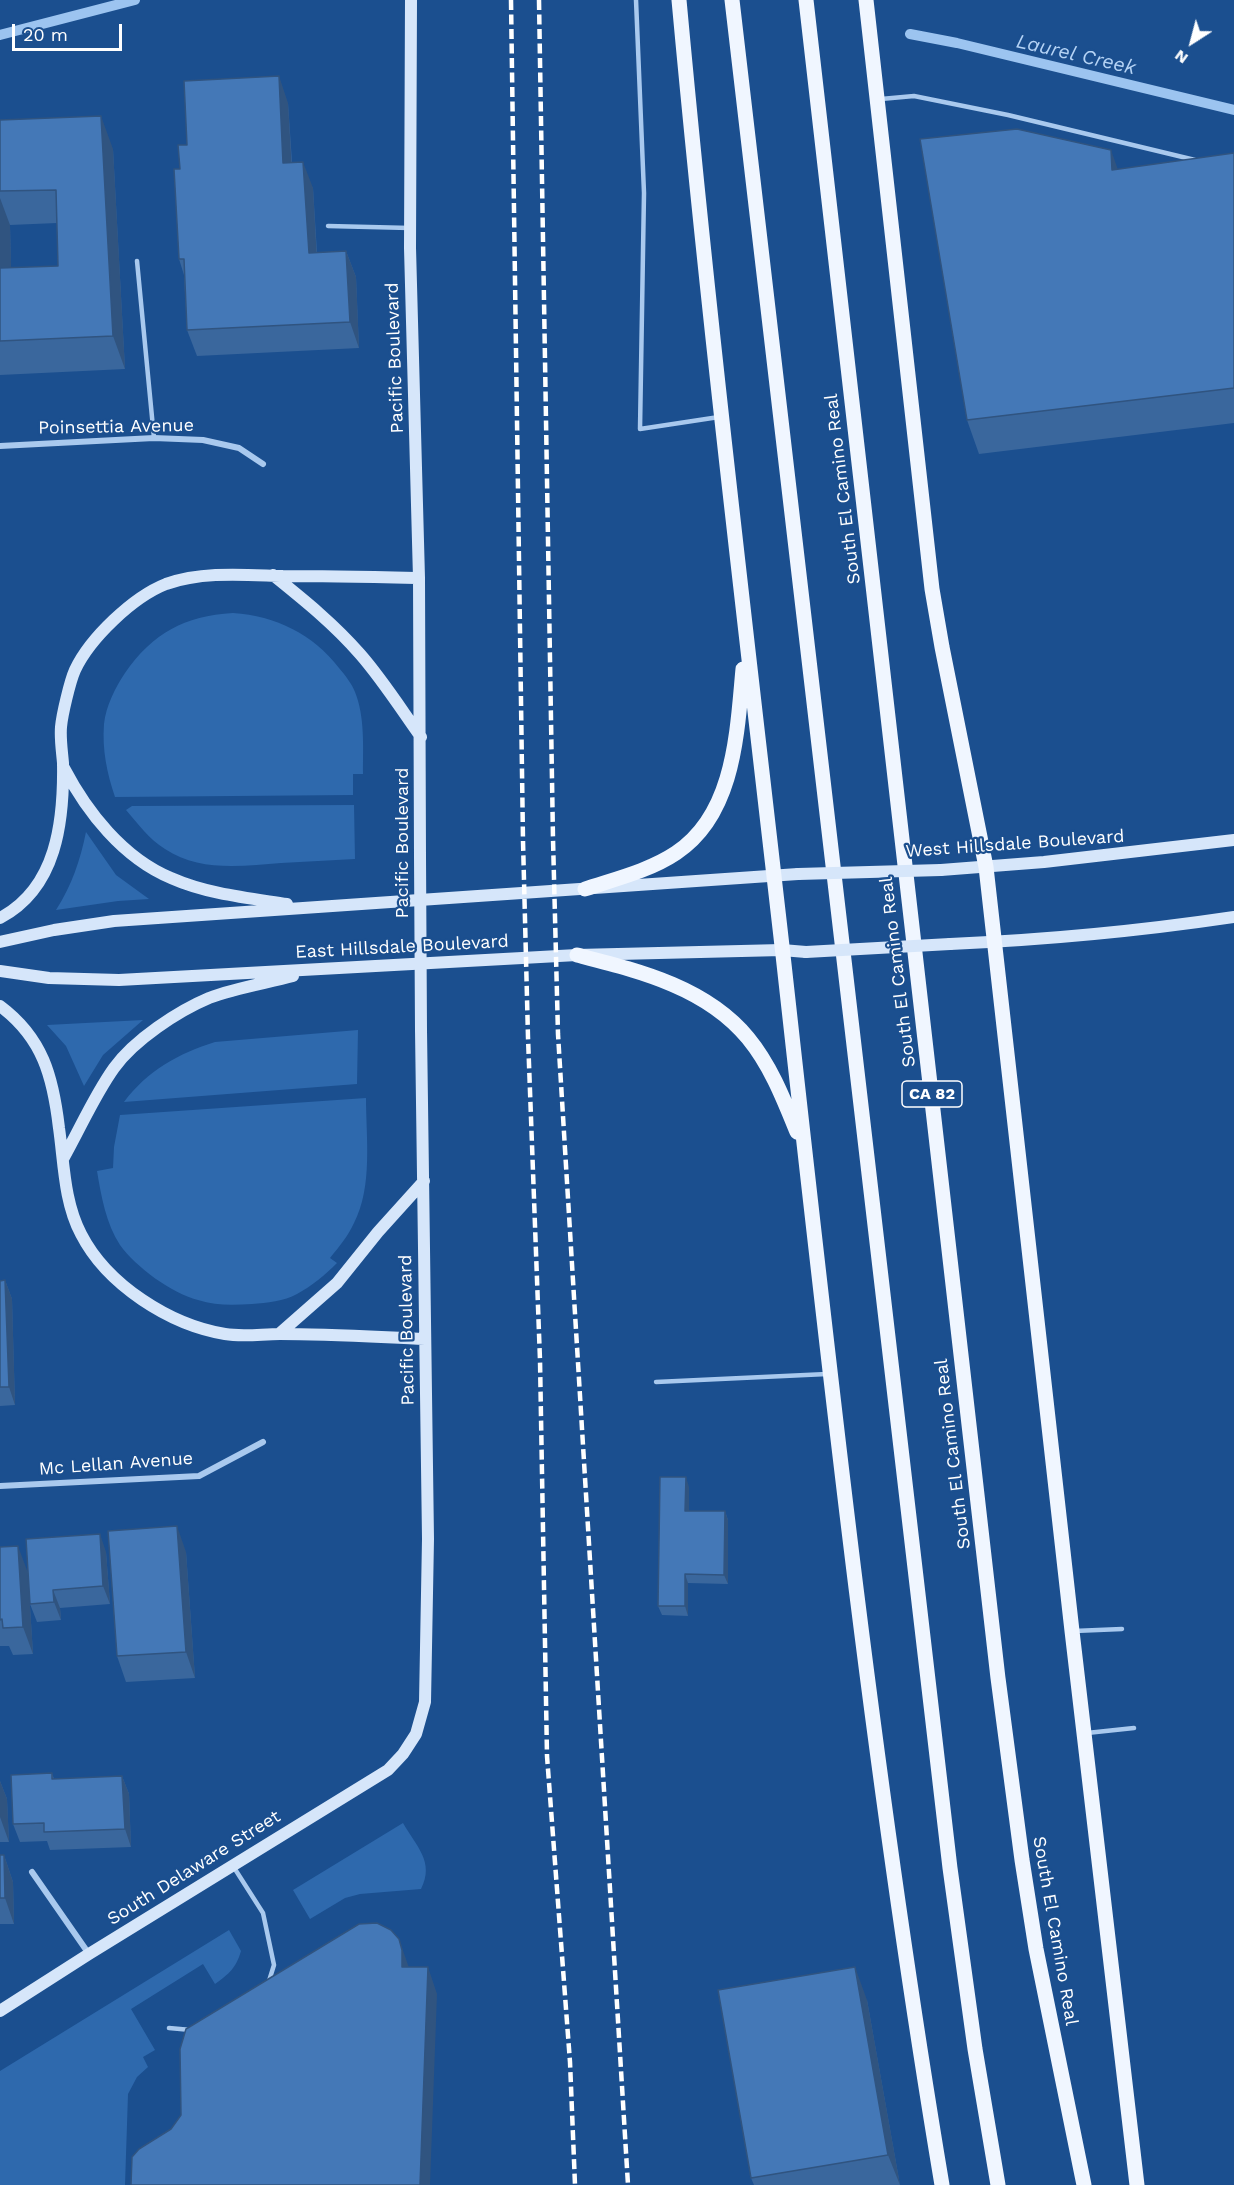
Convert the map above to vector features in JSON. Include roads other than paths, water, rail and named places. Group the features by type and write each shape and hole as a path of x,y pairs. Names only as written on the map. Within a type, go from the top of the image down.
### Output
{"main road":[{"name":"Pacific Boulevard","path":"403,1754 416,1734 425,1702 428,1539 421,1030 419,578 410,228 411,0"},
{"path":"679,0 695,177 830,1374 902,1938 942,2185"},
{"path":"732,0 950,1868 975,2049 998,2185"},
{"name":"South El Camino Real","path":"806,0 998,1678 1036,1949 1084,2185"},
{"path":"866,0 932,589 986,867 1137,2185"},
{"path":"0,918 26,899 42,878 54,854 59,824 63,766 61,726 75,670 101,632 132,604 166,584 210,575 419,578"},
{"path":"273,576 317,609 362,656 421,737"},
{"path":"585,889 652,866 676,853 712,816 722,792 736,734 747,639"},
{"path":"63,766 77,793 104,829 138,858 169,878 209,891 306,908"},
{"name":"West Hillsdale Boulevard","path":"774,876 986,867 1234,840"},
{"path":"0,942 54,930 114,921 774,876"},
{"path":"995,942 1152,928 1234,917"},
{"name":"East Hillsdale Boulevard","path":"0,971 49,978 119,980 577,955 782,950 806,952 995,942"},
{"path":"577,955 637,971 672,984 705,1000 729,1018 749,1039 766,1065 782,1096 804,1151"},
{"path":"63,1159 94,1100 116,1065 136,1045 165,1022 210,998 318,970"},
{"path":"0,1006 31,1035 45,1061 56,1099 68,1199 81,1234 100,1262 129,1291 165,1314 202,1329 228,1335 279,1334 425,1339"},
{"path":"279,1334 337,1283 378,1232 424,1181"},
{"name":"South Delaware Street","path":"0,2011 388,1770 403,1754"}],"street":[{"name":"Poinsettia Avenue","path":"0,446 154,438 203,440 239,448 263,464"},
{"name":"Mc Lellan Avenue","path":"0,1486 199,1476 263,1442"},
{"path":"33,1872 89,1954"}],"lane":[{"path":"636,0 644,193 640,429 722,417"},
{"path":"877,99 914,96 1008,115 1197,160"},
{"path":"328,226 410,228"},
{"path":"137,261 154,438"},
{"path":"656,1382 830,1374"},
{"path":"1072,1631 1122,1629"},
{"path":"1085,1734 1134,1728"},
{"path":"233,1866 263,1913 274,1965 268,1984"},
{"path":"169,2028 198,2031"}],"waterway":[{"name":"Laurel Creek","path":"0,35 135,0"},
{"name":"Laurel Creek","path":"910,34 957,43 1234,110"}],"railway":[{"path":"511,0 523,841 540,1360 547,1756 570,2062 575,2185"},
{"path":"539,0 558,1034 628,2185"}]}
